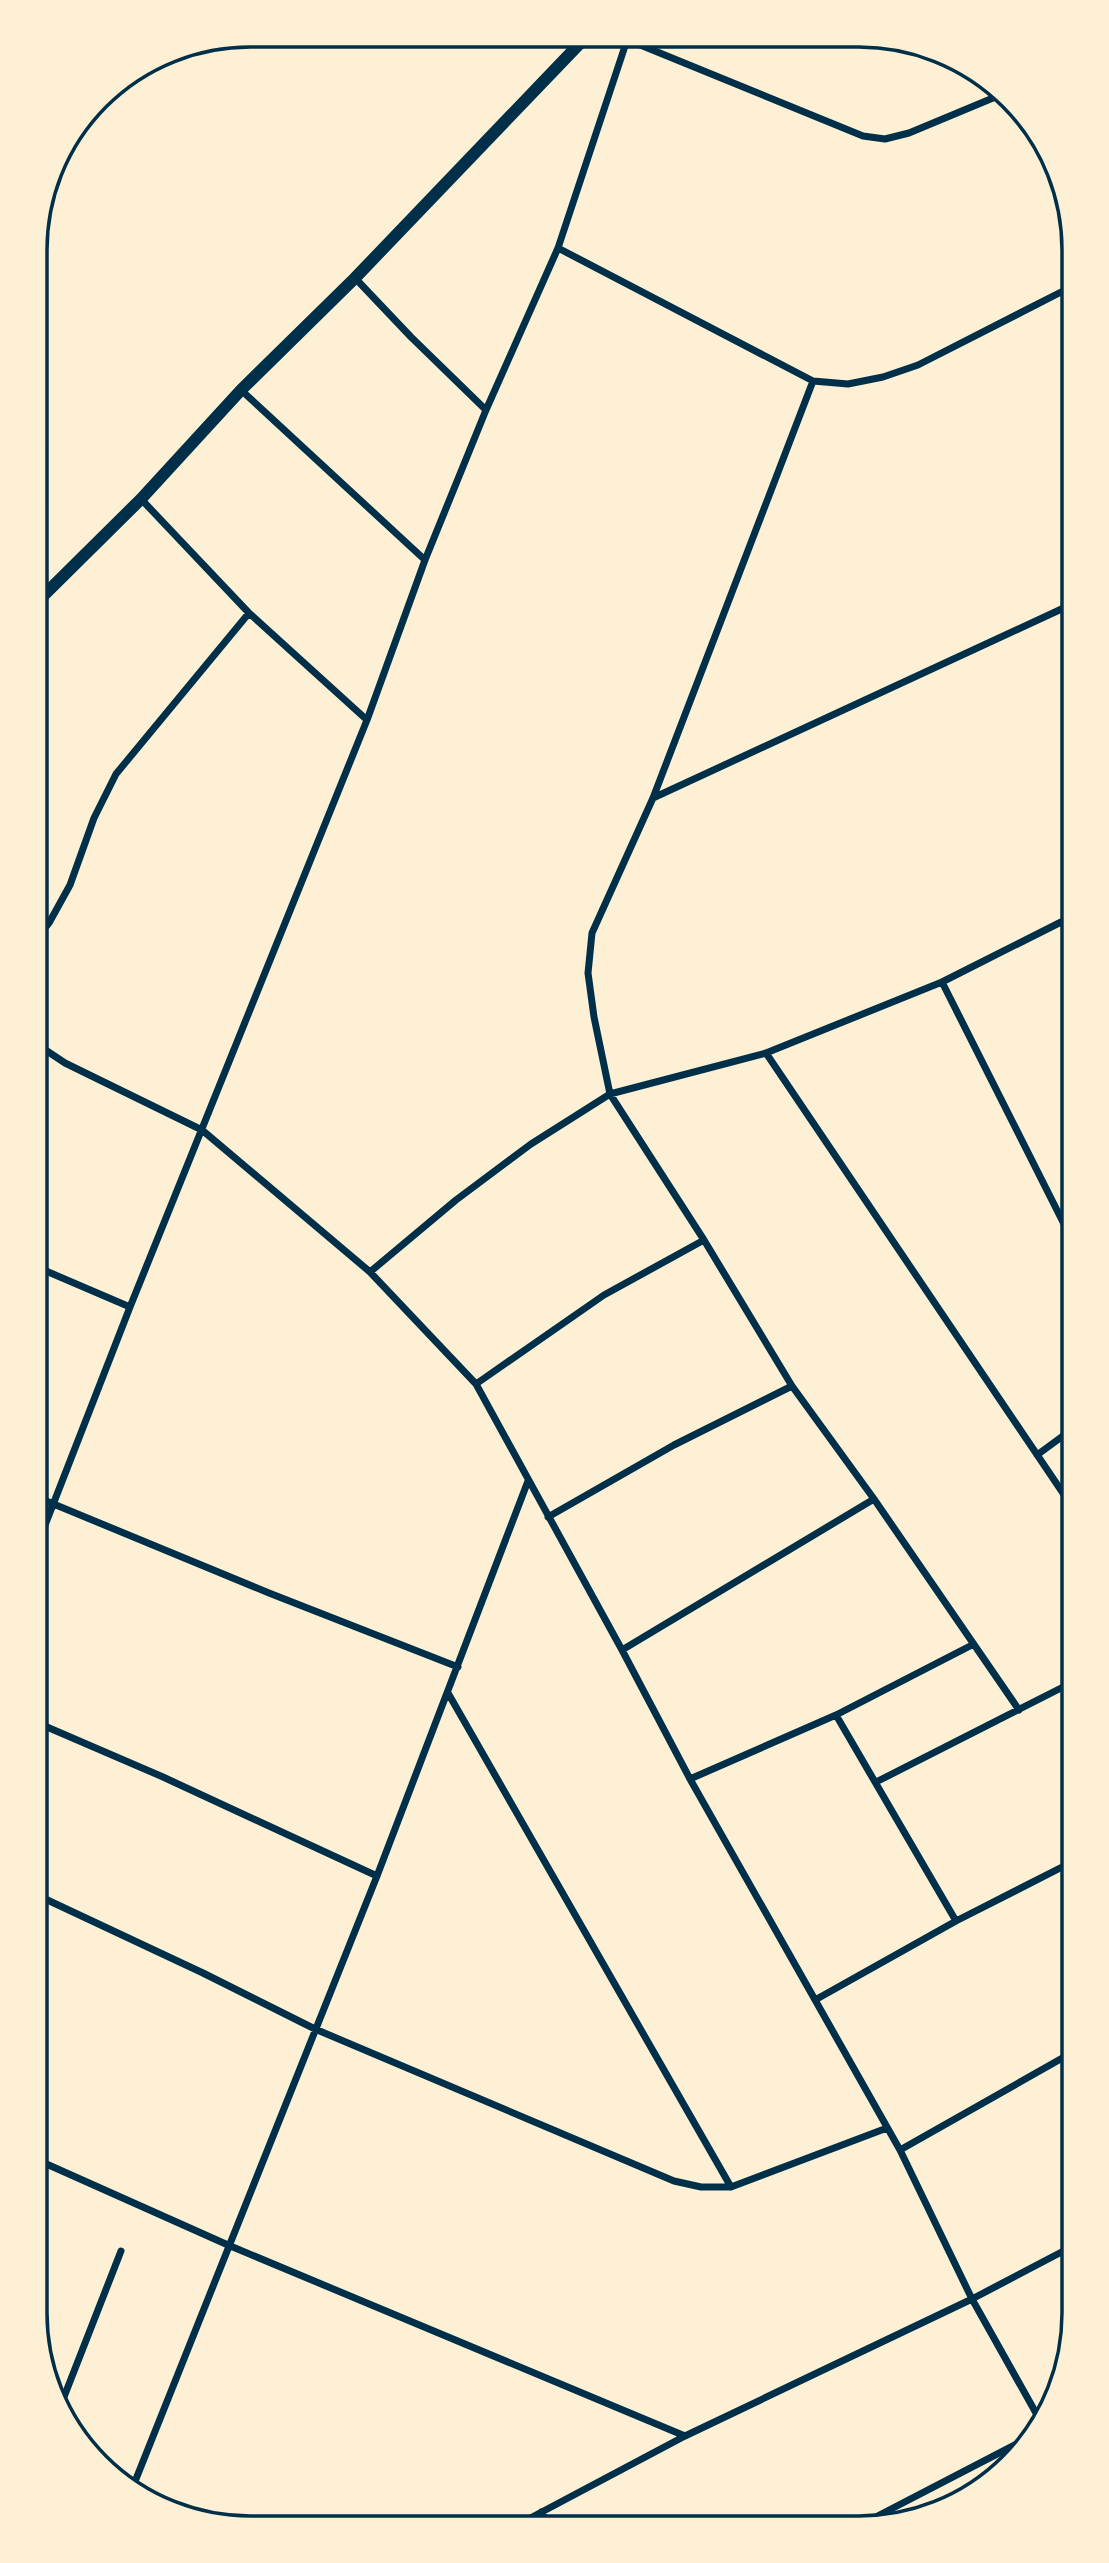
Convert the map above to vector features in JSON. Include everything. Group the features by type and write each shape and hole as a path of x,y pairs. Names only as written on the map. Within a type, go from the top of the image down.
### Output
{"street":[{"path":"48,592 141,499 240,390 355,278 576,47"},
{"path":"47,1520 130,1307 368,720 425,560 486,410 558,248 625,47"},
{"path":"648,47 863,136 885,139 909,133 992,98"},
{"path":"558,248 813,380 849,384 883,377 918,365 1062,292"},
{"path":"355,278 486,410"},
{"path":"813,380 653,798 592,933 588,973 610,1094 704,1240 792,1387 874,1499 1019,1710"},
{"path":"240,390 425,560"},
{"path":"141,499 249,613 368,720"},
{"path":"653,798 1062,609"},
{"path":"48,923 70,885 94,818 116,774 249,613"},
{"path":"370,1272 456,1200 531,1144 610,1094 766,1053 942,982 1062,922"},
{"path":"942,982 1062,1219"},
{"path":"48,1051 65,1063 202,1130 370,1272 476,1384 690,1779 900,2150 972,2300 1036,2413"},
{"path":"766,1053 1061,1491"},
{"path":"476,1384 604,1295 704,1240"},
{"path":"48,1272 130,1307"},
{"path":"548,1517 674,1445 792,1387"},
{"path":"1037,1455 1061,1437"},
{"path":"135,2481 377,1876 528,1481"},
{"path":"622,1650 874,1499"},
{"path":"47,1501 269,1594 458,1667"},
{"path":"690,1779 836,1715 972,1645"},
{"path":"876,1782 1061,1688"},
{"path":"448,1693 731,2187"},
{"path":"836,1715 956,1921"},
{"path":"47,1727 163,1777 377,1876"},
{"path":"815,2000 956,1921 1061,1867"},
{"path":"47,1901 203,1973 315,2029 674,2181 701,2187 731,2187 887,2128"},
{"path":"900,2150 1061,2059"},
{"path":"47,2164 228,2245 685,2436"},
{"path":"65,2394 121,2251"},
{"path":"533,2516 685,2436 972,2300 1061,2252"},
{"path":"881,2514 1010,2448"},
{"path":"541,2512 544,2516"}]}
